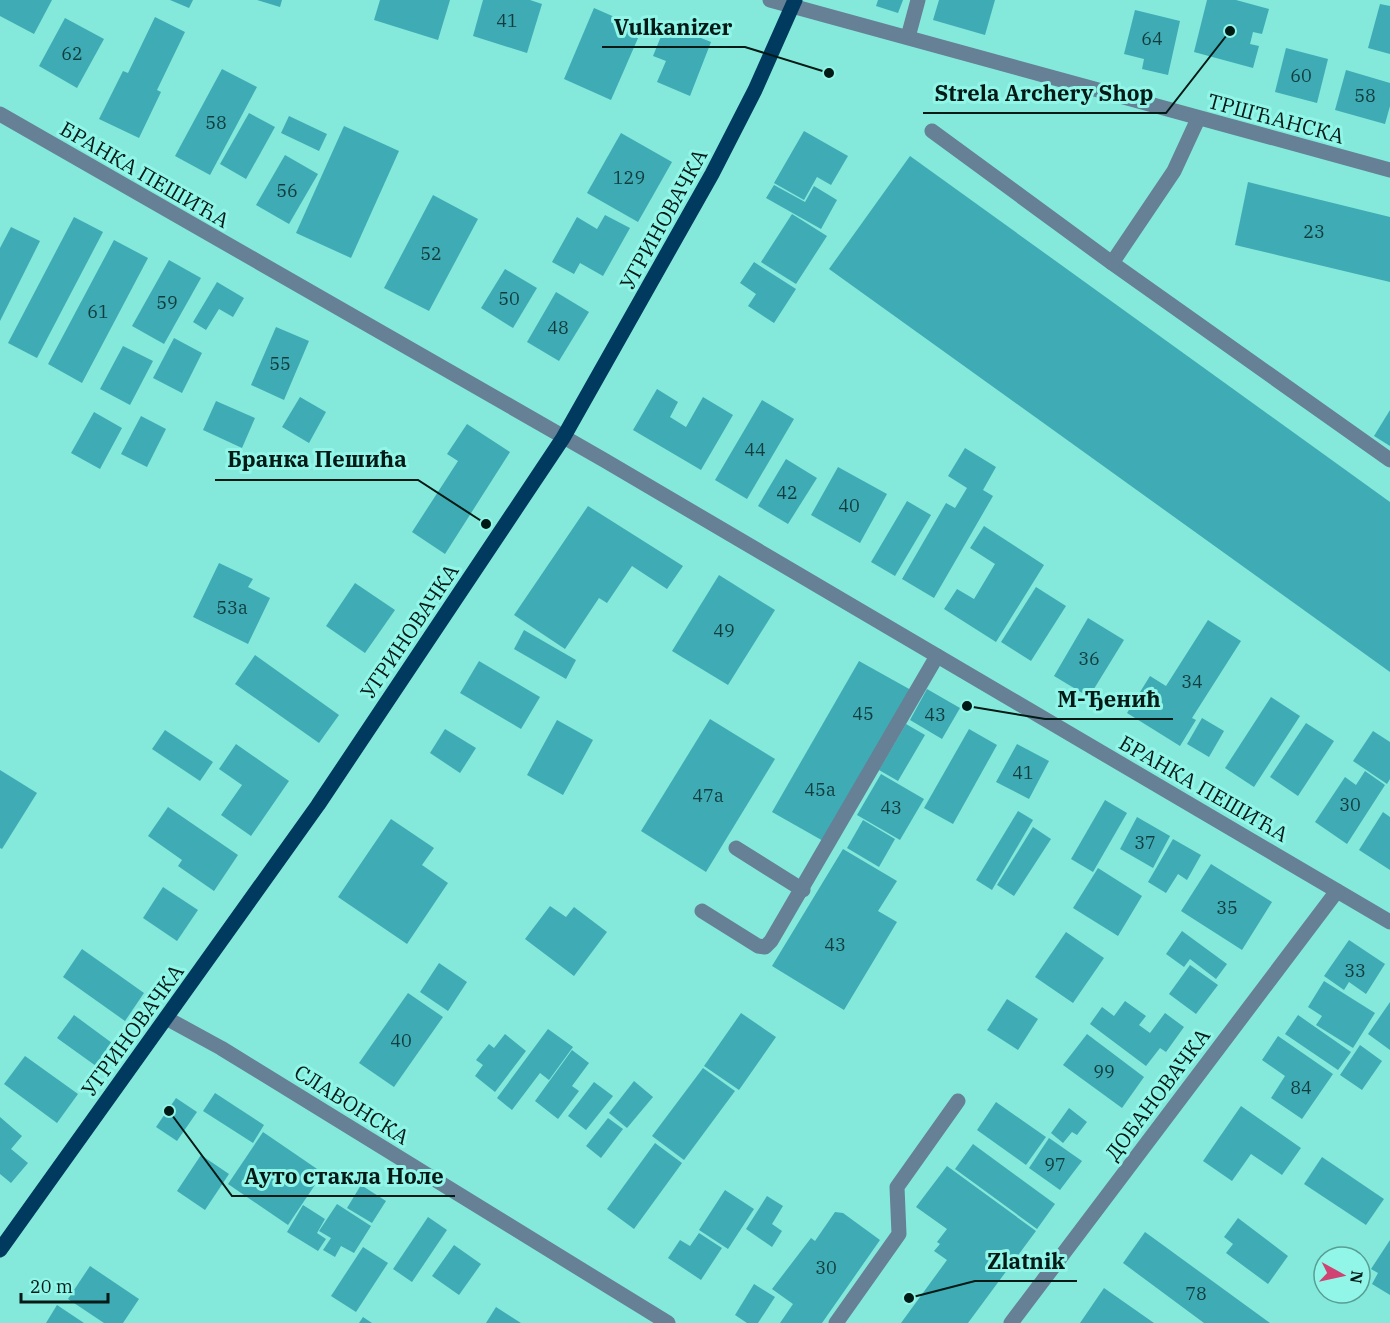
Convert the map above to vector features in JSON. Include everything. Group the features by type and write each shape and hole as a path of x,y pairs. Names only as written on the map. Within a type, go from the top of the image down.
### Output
{"main road":[{"name":"УГРИНОВАЧКА","path":"0,1250 318,805 563,438 712,174 760,80 794,3"}],"street":[{"name":"ТРШЋАНСКА","path":"770,0 794,3 1198,119 1390,170"},
{"path":"908,37 918,0"},
{"name":"БРАНКА ПЕШИЋА","path":"0,114 563,438 1390,922"},
{"path":"1112,263 1174,171 1198,119"},
{"path":"932,131 1112,263 1390,460"},
{"path":"702,911 758,946 765,946 803,890 938,656"},
{"path":"736,848 803,890"},
{"name":"ДОБАНОВАЧКА","path":"1011,1323 1337,891"},
{"name":"СЛАВОНСКА","path":"166,1018 221,1048 668,1323"},
{"path":"836,1323 899,1234 897,1187 958,1101"}],"building":[{"path":"0,0 52,0 34,34 0,16"},
{"path":"170,0 193,0 189,8"},
{"path":"257,0 282,0 280,7"},
{"path":"380,0 450,0 438,40 374,20"},
{"path":"483,0 530,0 542,4 527,53 473,36"},
{"path":"878,0 903,0 898,13 876,6"},
{"path":"939,0 995,0 985,35 933,20"},
{"path":"1207,0 1236,0 1269,9 1262,34 1253,32 1250,44 1259,46 1253,68 1194,52"},
{"path":"1380,4 1390,6 1390,54 1368,48"},
{"path":"594,8 642,29 611,100 564,79"},
{"path":"1135,10 1180,21 1168,75 1142,69 1144,59 1124,54"},
{"path":"155,17 185,32 157,90 161,92 139,138 99,119 123,71 128,73"},
{"path":"65,18 104,39 77,88 39,66"},
{"path":"666,24 711,42 690,96 657,82 666,61 653,56"},
{"path":"1286,48 1328,59 1317,103 1275,92"},
{"path":"222,69 257,87 210,175 175,156"},
{"path":"1346,70 1390,83 1390,106 1385,124 1335,110"},
{"path":"249,113 275,127 246,179 220,164"},
{"path":"289,116 327,134 319,151 281,133"},
{"path":"344,126 399,151 351,258 296,233"},
{"path":"804,131 848,156 831,185 817,177 804,200 774,183"},
{"path":"621,133 672,162 638,222 587,193"},
{"path":"285,155 318,174 289,224 256,205"},
{"path":"910,156 1390,502 1390,672 829,269"},
{"path":"1248,182 1390,217 1390,282 1235,245"},
{"path":"774,185 805,202 814,186 837,200 821,229 766,198"},
{"path":"433,195 478,219 429,311 384,288"},
{"path":"792,214 827,236 796,284 761,262"},
{"path":"605,215 630,228 603,276 580,263 574,274 552,262 577,217 597,229"},
{"path":"74,217 103,232 37,358 8,343"},
{"path":"11,227 40,241 0,321 0,248"},
{"path":"114,240 148,258 82,383 48,364"},
{"path":"169,260 201,278 164,344 132,326"},
{"path":"754,262 796,289 774,323 748,306 756,294 740,283"},
{"path":"505,269 537,288 513,328 481,308"},
{"path":"217,282 244,298 233,317 219,309 206,330 193,322"},
{"path":"556,292 589,312 559,361 527,342"},
{"path":"276,327 309,341 284,400 251,385"},
{"path":"174,338 202,353 182,393 153,378"},
{"path":"123,346 153,361 130,405 100,389"},
{"path":"657,389 678,402 670,417 686,427 703,397 733,415 701,470 633,430"},
{"path":"300,397 326,412 309,443 282,427"},
{"path":"762,400 794,419 747,499 715,480"},
{"path":"216,401 255,418 242,448 203,430"},
{"path":"1390,410 1390,446 1374,436"},
{"path":"94,412 122,428 100,469 71,453"},
{"path":"141,416 166,429 147,467 121,454"},
{"path":"467,424 510,452 445,554 412,532 458,461 447,454"},
{"path":"965,448 996,467 983,490 993,496 934,598 902,579 946,503 955,508 967,488 948,476"},
{"path":"786,459 817,478 788,524 758,506"},
{"path":"838,467 887,494 860,543 811,515"},
{"path":"907,501 931,515 895,576 871,562"},
{"path":"588,506 683,566 667,589 632,566 607,603 599,598 565,649 514,615"},
{"path":"984,526 1044,565 996,642 944,609 957,589 974,599 995,564 970,548"},
{"path":"219,563 253,579 248,587 270,598 248,644 193,617"},
{"path":"719,575 775,610 728,685 672,651"},
{"path":"355,583 395,610 365,653 326,626"},
{"path":"1036,587 1066,606 1031,661 1001,642"},
{"path":"1088,618 1124,640 1089,697 1054,676"},
{"path":"1208,620 1241,641 1192,718 1196,720 1180,746 1127,713 1150,676 1166,686"},
{"path":"524,630 576,660 566,679 514,649"},
{"path":"255,655 339,715 319,743 235,684"},
{"path":"479,661 540,697 521,729 460,693"},
{"path":"859,661 911,690 825,842 772,812"},
{"path":"927,689 960,708 942,739 910,720"},
{"path":"1271,697 1300,716 1254,787 1225,768"},
{"path":"1202,718 1224,731 1209,757 1187,744"},
{"path":"710,719 775,759 706,872 641,831"},
{"path":"557,720 593,740 563,795 527,775"},
{"path":"1306,723 1334,741 1298,796 1270,777"},
{"path":"906,724 925,735 898,781 879,770"},
{"path":"445,729 476,748 460,773 430,753"},
{"path":"969,729 997,745 953,824 924,808"},
{"path":"165,730 213,762 200,781 152,749"},
{"path":"1373,731 1390,742 1390,779 1387,784 1353,761"},
{"path":"236,744 289,781 251,836 221,815 242,785 219,769"},
{"path":"1017,744 1049,761 1029,799 996,782"},
{"path":"0,770 37,793 2,849 0,848"},
{"path":"1365,771 1385,785 1347,844 1315,822 1345,777 1356,785"},
{"path":"881,774 924,799 900,840 857,815"},
{"path":"1105,800 1127,813 1093,872 1071,859"},
{"path":"168,807 238,855 214,891 178,866 182,860 148,836"},
{"path":"1018,811 1033,820 992,890 976,880"},
{"path":"1383,812 1390,817 1390,870 1359,850"},
{"path":"1137,817 1170,836 1153,868 1120,849"},
{"path":"391,819 434,848 422,865 448,883 407,944 338,897"},
{"path":"863,820 895,839 879,867 847,848"},
{"path":"1033,827 1051,839 1014,896 997,885"},
{"path":"1173,839 1201,855 1187,880 1178,874 1166,893 1148,882"},
{"path":"843,849 897,881 878,911 897,922 844,1010 772,966"},
{"path":"1211,864 1272,902 1242,950 1181,911"},
{"path":"1098,868 1142,896 1118,936 1073,908"},
{"path":"163,887 198,910 177,941 143,918"},
{"path":"550,906 566,917 574,907 607,932 574,976 525,939"},
{"path":"1182,931 1227,964 1216,979 1190,959 1184,967 1166,954"},
{"path":"1066,932 1104,958 1073,1003 1035,977"},
{"path":"1349,940 1385,964 1366,994 1349,982 1344,990 1324,976"},
{"path":"82,949 144,993 125,1021 63,977"},
{"path":"439,963 467,982 448,1011 420,992"},
{"path":"1190,965 1218,985 1196,1014 1169,994"},
{"path":"1324,981 1375,1013 1353,1048 1316,1025 1322,1016 1308,1007"},
{"path":"408,993 443,1017 394,1087 359,1063"},
{"path":"1007,999 1038,1019 1018,1050 987,1030"},
{"path":"1125,1001 1146,1016 1139,1025 1150,1033 1165,1013 1184,1027 1166,1052 1160,1048 1146,1066 1090,1024 1102,1007 1114,1016"},
{"path":"1390,1002 1390,1050 1368,1034"},
{"path":"741,1013 776,1037 739,1090 704,1066"},
{"path":"74,1015 112,1043 96,1066 57,1038"},
{"path":"1298,1015 1351,1052 1338,1070 1285,1034"},
{"path":"548,1029 573,1047 549,1080 540,1073 512,1110 497,1098"},
{"path":"505,1034 526,1051 495,1092 475,1076 483,1065 476,1060 489,1044 494,1048"},
{"path":"1087,1034 1144,1077 1122,1108 1063,1065"},
{"path":"1278,1036 1333,1074 1302,1119 1271,1098 1285,1076 1262,1060"},
{"path":"1360,1045 1382,1061 1362,1090 1340,1075"},
{"path":"572,1050 589,1063 572,1086 579,1091 558,1119 535,1101"},
{"path":"25,1056 78,1094 57,1123 4,1084"},
{"path":"703,1068 735,1091 684,1160 652,1136"},
{"path":"634,1081 653,1097 627,1128 609,1113"},
{"path":"594,1082 613,1096 586,1130 568,1116"},
{"path":"215,1093 264,1125 253,1143 203,1111"},
{"path":"176,1098 197,1112 177,1141 156,1127"},
{"path":"996,1102 1046,1137 1026,1165 977,1130"},
{"path":"1241,1106 1301,1148 1282,1175 1251,1154 1232,1181 1203,1161"},
{"path":"1069,1108 1087,1122 1077,1135 1072,1132 1063,1143 1051,1133"},
{"path":"0,1117 22,1136 11,1149 28,1163 11,1183 0,1174"},
{"path":"608,1118 623,1129 601,1158 586,1146"},
{"path":"263,1132 323,1173 288,1225 228,1184"},
{"path":"1049,1138 1082,1161 1060,1190 1029,1168"},
{"path":"655,1143 682,1163 634,1229 607,1209"},
{"path":"973,1144 1055,1204 1037,1229 955,1169"},
{"path":"201,1155 229,1174 205,1210 177,1191"},
{"path":"1322,1157 1384,1199 1366,1225 1304,1184"},
{"path":"947,1166 1036,1231 968,1323 901,1323 947,1260 934,1251 940,1244 937,1242 947,1229 916,1207"},
{"path":"361,1185 386,1201 372,1223 347,1208"},
{"path":"725,1190 754,1209 728,1249 699,1230"},
{"path":"767,1196 783,1206 772,1224 782,1231 772,1247 746,1229"},
{"path":"337,1204 371,1226 354,1253 341,1246 335,1257 323,1250 331,1238 319,1231"},
{"path":"303,1205 325,1219 317,1233 326,1239 318,1251 287,1232"},
{"path":"835,1212 843,1213 880,1240 822,1323 780,1323 793,1304 772,1289 811,1238 815,1241"},
{"path":"428,1217 447,1230 412,1282 393,1269"},
{"path":"1238,1218 1288,1256 1268,1284 1226,1253 1233,1244 1224,1237"},
{"path":"1145,1232 1270,1323 1204,1323 1123,1263"},
{"path":"699,1233 722,1248 701,1280 668,1258 680,1240 690,1246"},
{"path":"1390,1240 1390,1295 1372,1284 1378,1273 1372,1267"},
{"path":"454,1245 481,1264 459,1295 432,1276"},
{"path":"363,1247 388,1263 356,1312 331,1296"},
{"path":"90,1266 139,1299 123,1323 104,1323 68,1299"},
{"path":"754,1284 775,1297 758,1323 747,1323 735,1315"},
{"path":"1104,1288 1154,1323 1080,1323"},
{"path":"57,1305 84,1323 46,1323"},
{"path":"496,1307 521,1323 486,1323"},
{"path":"363,1317 372,1323 359,1323"}],"place":[{"name":"Strela Archery Shop","path":"1230,31"},
{"name":"Vulkanizer","path":"829,73"},
{"name":"Бранка Пешића","path":"486,524"},
{"name":"М-Ђенић","path":"967,706"},
{"name":"Ауто стакла Ноле","path":"169,1111"},
{"name":"Zlatnik","path":"909,1298"}]}
